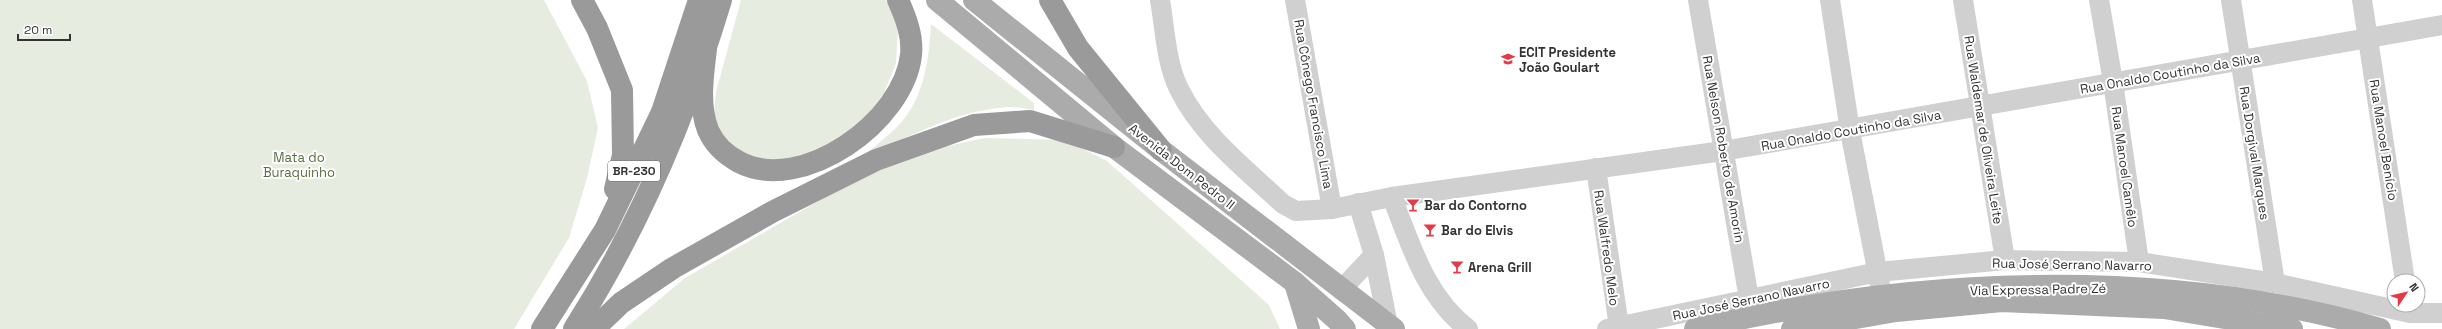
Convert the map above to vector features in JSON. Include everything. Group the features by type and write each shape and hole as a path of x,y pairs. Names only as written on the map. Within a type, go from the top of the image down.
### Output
{"highway":[{"path":"582,0 597,28 622,90 623,155 605,230"},
{"name":"BR-230","path":"542,329 605,230 662,112 699,0"},
{"name":"BR-230","path":"574,329 594,296 652,186 686,106 706,48 720,0"},
{"path":"706,48 703,105 708,129 713,139 732,158 751,168 768,171 785,170 826,156 856,140 880,118 898,94 908,71 911,55 911,34 898,0"},
{"path":"1050,0 1078,48 1161,150"},
{"path":"594,329 621,303 673,268 772,212 876,160 974,125 1030,121 1114,147"}],"main road":[{"name":"Avenida Dom Pedro II","path":"937,0 1114,147 1294,282 1345,329"},
{"name":"Avenida Dom Pedro II","path":"974,0 1161,150 1391,327"},
{"path":"1294,282 1309,329"},
{"name":"Via Expressa Padre Zé","path":"1695,329 1751,316 1882,296 2007,287 2133,288 2271,302 2344,318 2380,329"},
{"name":"Via Expressa Padre Zé","path":"1792,329 1896,311 2002,301 2164,308 2292,329"}],"street":[{"name":"Rua Onaldo Coutinho da Silva","path":"1160,0 1171,66 1178,89 1205,130 1290,209 1302,212 1332,209 1392,197 1596,168 1723,152 1850,131 2113,82 2442,25"},
{"name":"Rua Cônego Francisco Lima","path":"1295,0 1332,209"},
{"name":"Rua Nelson Roberto de Amorin","path":"1698,0 1723,152 1750,299"},
{"path":"1830,0 1850,131 1882,296"},
{"name":"Rua Waldemar de Oliveira Leite","path":"1963,0 2005,260"},
{"name":"Rua Manoel Camêlo","path":"2099,0 2113,82 2139,262"},
{"name":"Rua Dorgival Marques","path":"2230,0 2241,61 2275,283"},
{"name":"Rua Manoel Benício","path":"2362,0 2404,273"},
{"name":"Rua Walfredo Melo","path":"1596,168 1613,328"},
{"path":"1392,197 1429,286 1444,305 1468,329"},
{"path":"1358,203 1374,255 1391,327"},
{"path":"1341,290 1374,255"},
{"name":"Rua José Serrano Navarro","path":"1613,328 1878,272 2005,260 2139,262 2275,283 2386,304"},
{"name":"Rua José Serrano Navarro","path":"2426,311 2442,313"}],"green space":[{"name":"Mata do Buraquinho","path":"0,0 544,0 587,81 598,128 587,178 569,238 514,329 0,329"},
{"path":"741,0 886,0 898,26 896,63 884,93 860,125 825,152 782,167 749,158 720,134 714,115 716,92"},
{"path":"931,24 1034,103 1034,110 1010,107 971,113 933,126 860,159 897,127 913,104 919,92 926,65 929,51"},
{"path":"984,138 1065,140 1107,161 1269,305 1280,329 624,329 685,278 855,180 916,153"}],"place":[{"name":"ECIT Presidente João Goulart","path":"1508,59"},
{"name":"Bar do Contorno","path":"1413,205"},
{"name":"Bar do Elvis","path":"1430,230"},
{"name":"Arena Grill","path":"1457,267"}]}
